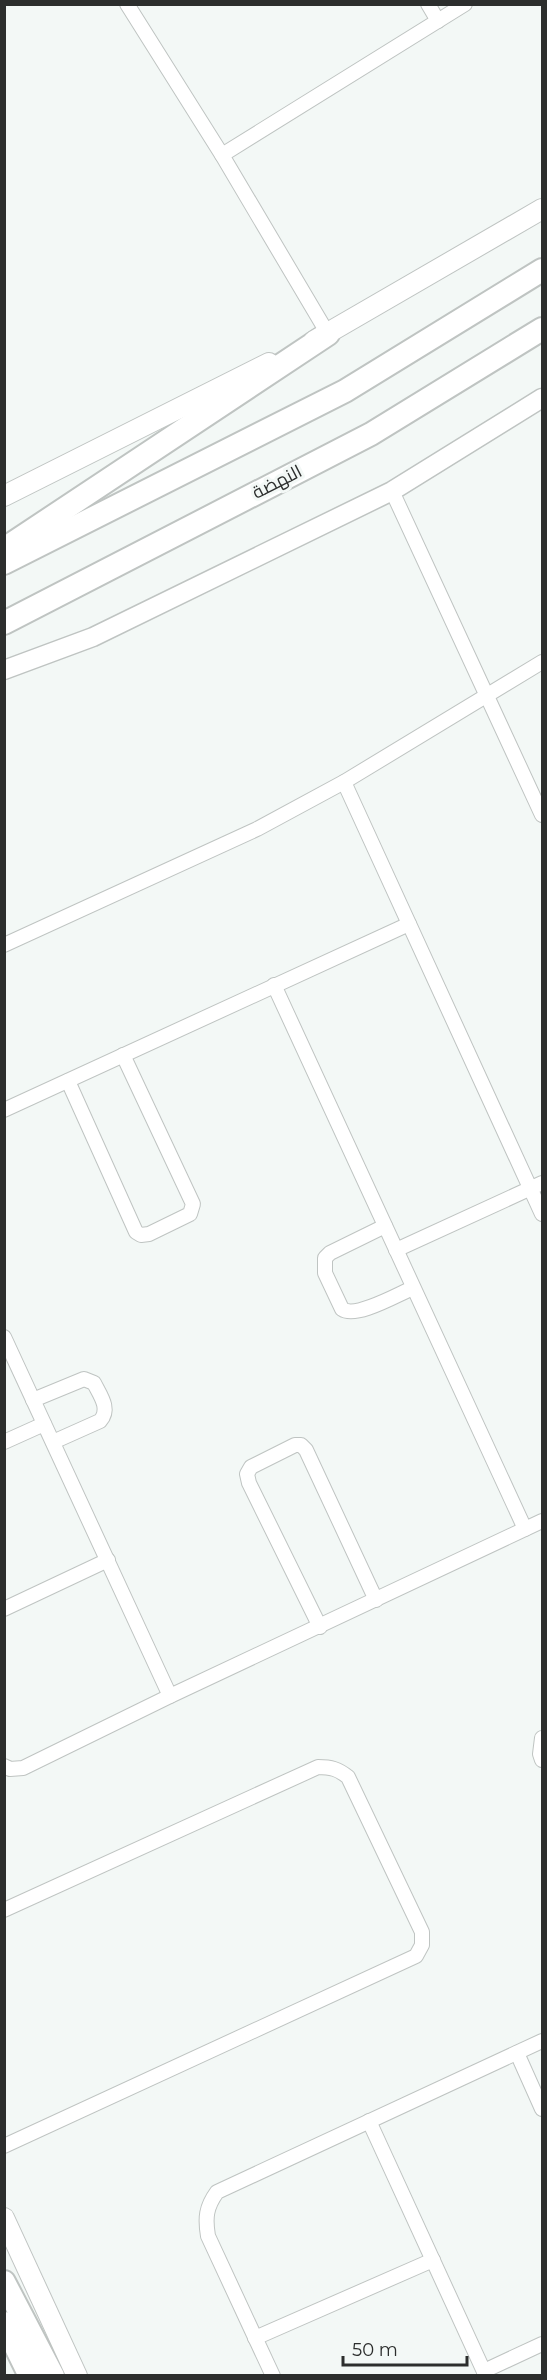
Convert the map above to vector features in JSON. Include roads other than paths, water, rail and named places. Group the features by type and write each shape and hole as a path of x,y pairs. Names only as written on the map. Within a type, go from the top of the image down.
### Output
{"main road":[{"path":"4,549 327,334 543,208"},
{"path":"4,562 345,391 543,270"},
{"name":"النهضة","path":"4,623 371,434 543,329"},
{"path":"4,496 327,334"},
{"path":"4,2218 77,2376"},
{"path":"4,2282 53,2376"},
{"path":"4,2323 30,2376"}],"street":[{"path":"127,4 222,156 327,334"},
{"path":"428,4 438,21"},
{"path":"222,156 465,4"},
{"path":"4,670 93,637 392,491 543,398"},
{"path":"392,491 543,815"},
{"path":"4,945 257,829 344,782 543,662"},
{"path":"344,782 409,924 537,1186 543,1214"},
{"path":"4,1110 409,924"},
{"path":"274,985 525,1529"},
{"path":"68,1081 136,1232 149,1234 190,1214 193,1204 123,1055"},
{"path":"396,1250 537,1186"},
{"path":"385,1227 330,1254 325,1258 325,1273 342,1309 346,1312 360,1311 413,1288"},
{"path":"4,1337 170,1696"},
{"path":"33,1400 84,1379 94,1383 106,1409 105,1415 100,1421 53,1442"},
{"path":"4,1442 44,1424"},
{"path":"320,1627 249,1483 247,1474 250,1467 295,1445 301,1445 306,1450 376,1600"},
{"path":"4,1766 23,1768 170,1696 543,1521"},
{"path":"4,1610 108,1560"},
{"path":"543,1738 540,1754 543,1760"},
{"path":"4,1910 318,1767 329,1767 339,1770 348,1777 422,1932 422,1945 416,1956 4,2146"},
{"path":"273,2376 208,2236 205,2218 210,2202 217,2192 543,2041"},
{"path":"517,2053 543,2109"},
{"path":"369,2121 485,2373 543,2344"},
{"path":"255,2338 433,2260"}]}
